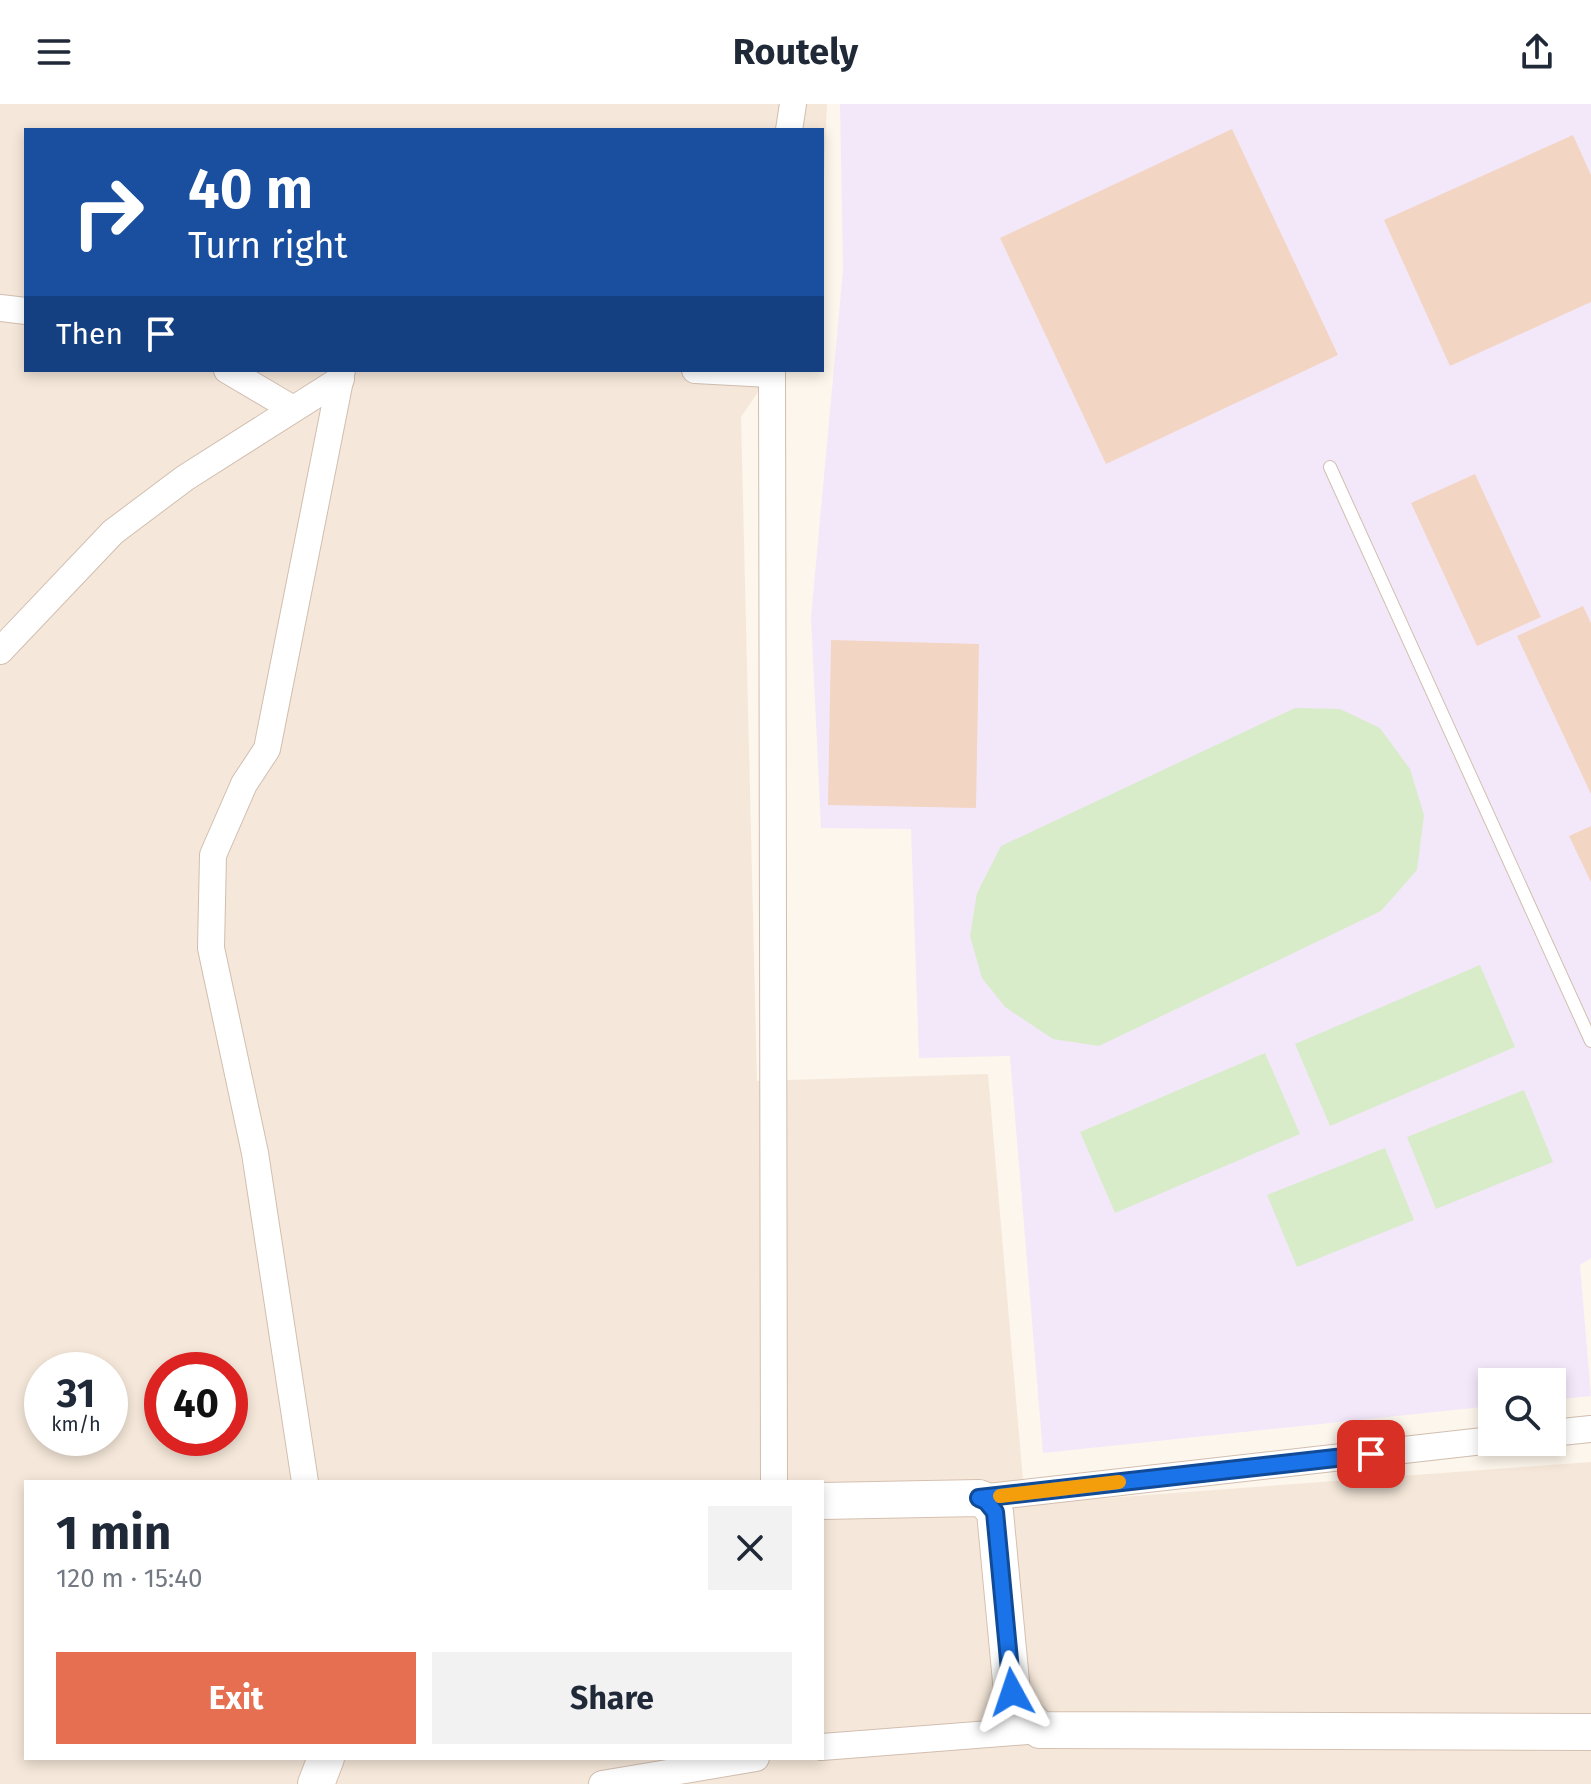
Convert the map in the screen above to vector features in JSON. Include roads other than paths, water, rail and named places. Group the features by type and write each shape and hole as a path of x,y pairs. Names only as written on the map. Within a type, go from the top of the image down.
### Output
{"street":[{"path":"789,128 793,104"},
{"path":"0,308 24,311"},
{"path":"230,372 293,409"},
{"path":"771,372 774,1480"},
{"path":"0,651 113,532 185,478 293,409 341,374"},
{"path":"305,1480 255,1153 211,948 213,855 244,784 267,749 341,374"},
{"path":"1566,1432 1591,1429"},
{"path":"824,1501 979,1498 1478,1442"},
{"path":"979,1498 995,1512 1012,1692 1022,1712 1040,1730"},
{"path":"824,1747 1040,1730 1591,1732"},
{"path":"316,1784 325,1760"},
{"path":"611,1782 744,1760"}],"lane":[{"path":"1330,467 1591,1041"}]}
